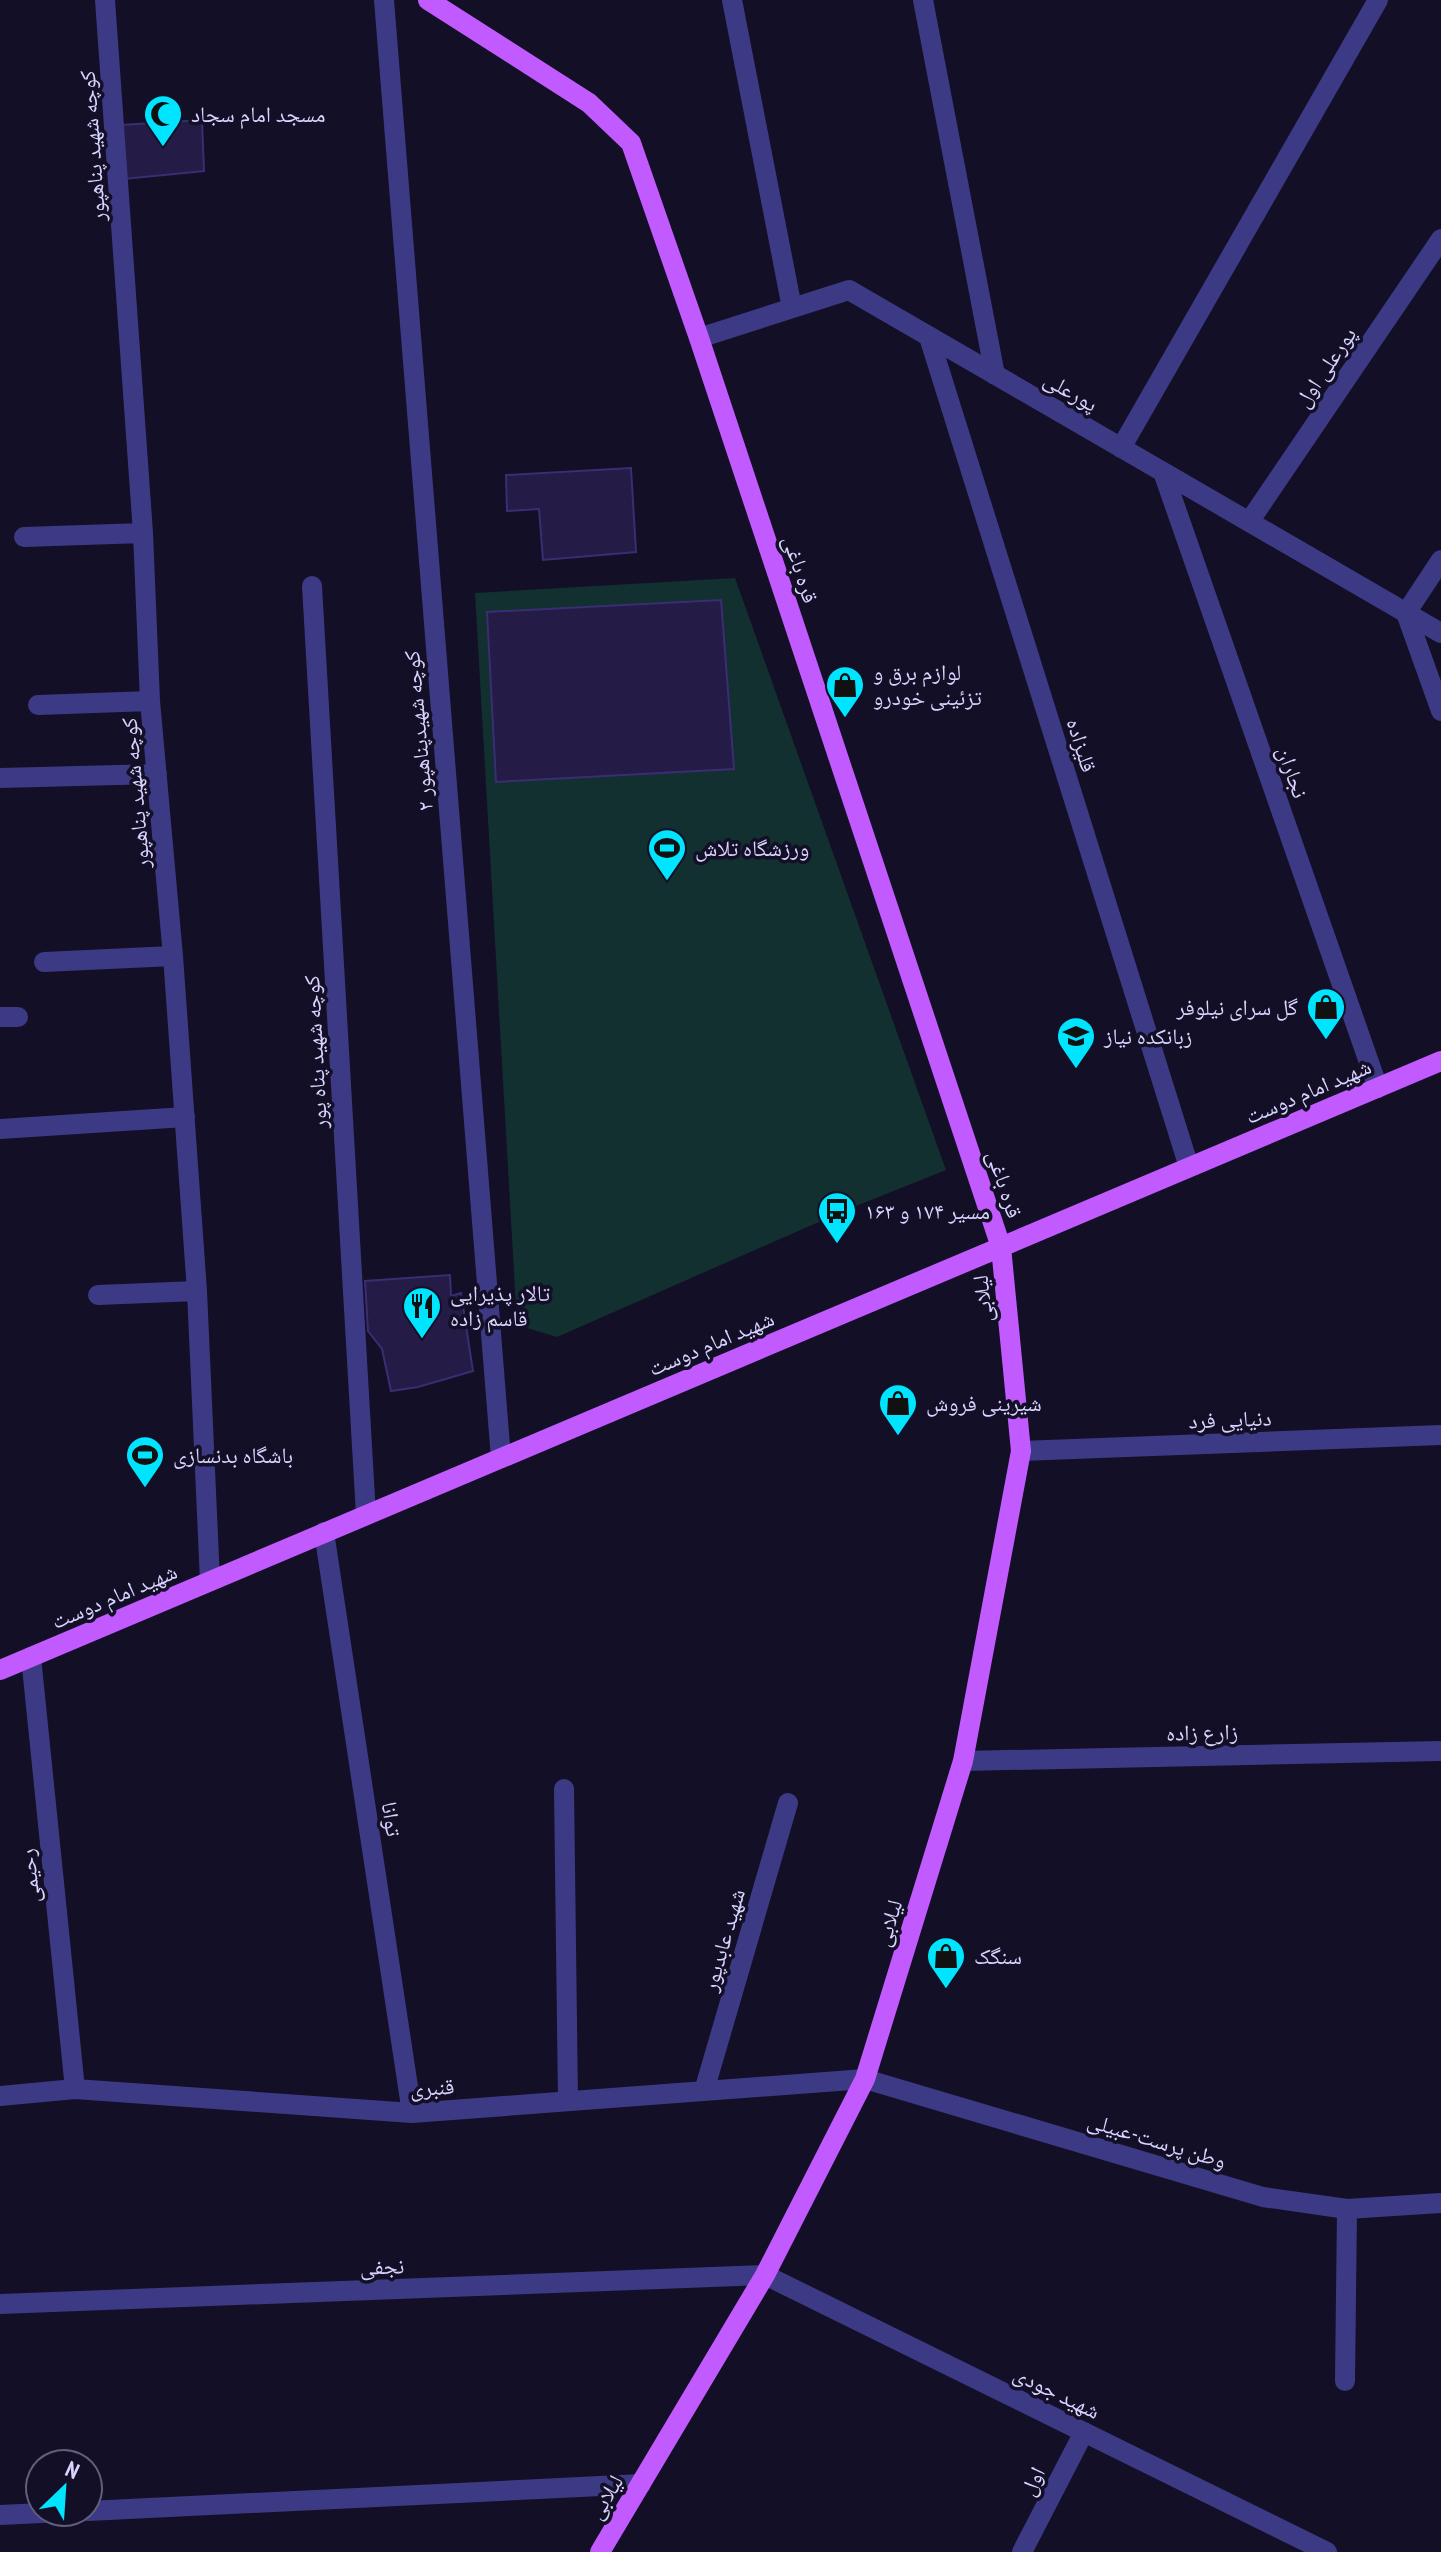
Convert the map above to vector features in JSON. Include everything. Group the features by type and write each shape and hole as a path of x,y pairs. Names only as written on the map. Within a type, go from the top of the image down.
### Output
{"main road":[{"name":"قره باغی","path":"428,0 589,103 631,143 699,338 1001,1247"},
{"name":"شهید امام دوست","path":"0,1670 1441,1061"},
{"name":"لیلابی","path":"600,2552 765,2275 865,2079 963,1761 1021,1451 1001,1247"}],"street":[{"name":"کوچه شهید پناهپور","path":"105,0 143,533 150,701 173,956 197,1291 210,1581"},
{"name":"۲ کوچه شهیدپناهپور","path":"384,0 501,1458"},
{"path":"732,0 792,308"},
{"path":"923,0 995,375"},
{"path":"1121,448 1378,0"},
{"name":"پورعلی اول","path":"1249,522 1441,239"},
{"name":"پورعلی","path":"699,338 849,290 1441,633"},
{"name":"قلیزاده","path":"929,337 1189,1167"},
{"name":"نجاران","path":"1163,472 1378,1088"},
{"path":"24,537 143,533"},
{"path":"1441,560 1406,613 1441,711"},
{"name":"کوچه شهید پناه پور","path":"312,586 366,1515"},
{"path":"38,705 150,701"},
{"path":"0,778 157,774"},
{"path":"44,962 173,956"},
{"path":"0,1129 185,1117"},
{"path":"98,1295 197,1291"},
{"name":"دنیایی فرد","path":"1021,1451 1441,1435"},
{"name":"توانا","path":"324,1532 412,2113"},
{"name":"رحیمی","path":"31,1657 75,2089"},
{"name":"زارع زاده","path":"963,1761 1441,1751"},
{"path":"564,1789 568,2101"},
{"name":"شهید عابدپور","path":"704,2091 788,1803"},
{"name":"قنبری","path":"0,2096 75,2089 412,2113 865,2079"},
{"name":"وطن پرست-عبیلی","path":"865,2079 1263,2197 1347,2209 1441,2203"},
{"path":"1345,2381 1347,2209"},
{"name":"نجفی","path":"0,2304 765,2275"},
{"name":"شهید جودی","path":"765,2275 1327,2552"},
{"name":"اول","path":"1022,2552 1084,2432"},
{"path":"104,2510 641,2484"},
{"path":"0,2515 24,2514"}],"green space":[{"name":"ورزشگاه تلاش","path":"735,578 946,1170 846,1210 557,1337 517,1325 475,593"}],"building":[{"name":"مسجد امام سجاد","path":"202,120 204,171 124,179 121,125"},
{"path":"631,468 636,552 543,560 539,509 507,511 506,475"},
{"path":"721,600 734,769 496,782 487,612"},
{"name":"تالار پذیرایی قاسم زاده","path":"450,1275 451,1296 461,1293 473,1371 418,1387 391,1391 382,1349 368,1331 365,1281"}],"place":[{"name":"مسجد امام سجاد","path":"163,148"},
{"name":"لوازم برق و تزئینی خودرو","path":"845,719"},
{"name":"ورزشگاه تلاش","path":"667,882"},
{"name":"گل سرای نیلوفر","path":"1326,1041"},
{"name":"زبانکده نیاز","path":"1076,1070"},
{"name":"مسیر ۱۷۴ و ۱۶۳","path":"837,1245"},
{"name":"تالار پذیرایی قاسم زاده","path":"422,1340"},
{"name":"شیرینی فروش","path":"898,1437"},
{"name":"باشگاه بدنسازی","path":"145,1489"},
{"name":"سنگک","path":"946,1990"}]}
